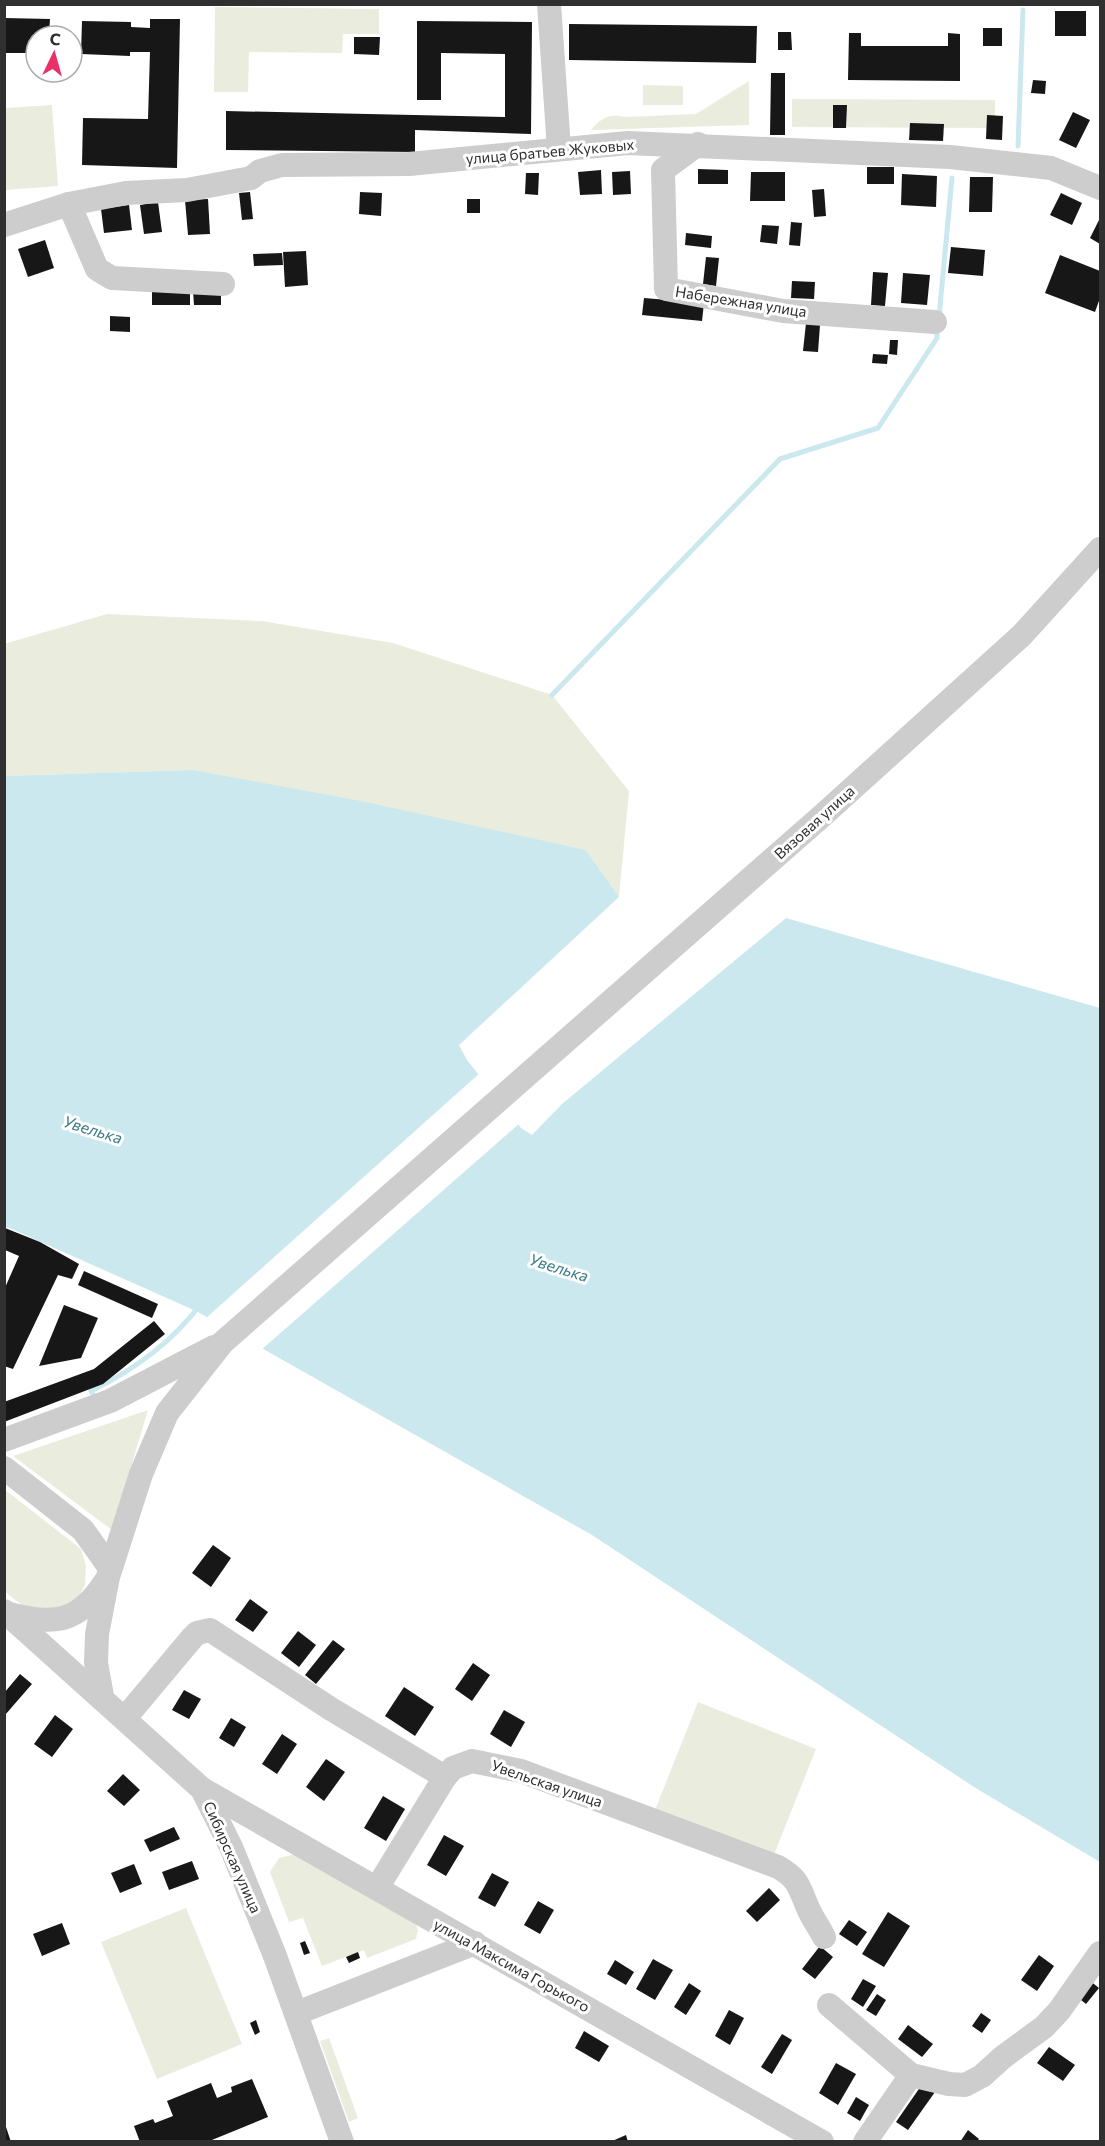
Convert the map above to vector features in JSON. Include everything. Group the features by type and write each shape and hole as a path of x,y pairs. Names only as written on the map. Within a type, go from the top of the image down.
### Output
{"street":[{"path":"549,4 559,149"},
{"path":"628,143 663,170 698,144"},
{"name":"улица братьев Жуковых","path":"4,225 69,204 126,193 187,190 251,178 260,171 282,165 410,164 628,143 698,144 1020,164 1051,168 1101,188"},
{"name":"Набережная улица","path":"663,170 666,289 783,311 935,322"},
{"path":"69,204 97,268 112,278 223,284"},
{"name":"Вязовая улица","path":"222,1343 823,815 1013,642 1101,549"},
{"path":"4,1440 110,1401 222,1343"},
{"path":"102,1696 96,1663 97,1634 109,1573 157,1432 167,1413 222,1343"},
{"path":"4,1468 83,1530 109,1573"},
{"path":"6,1612 34,1620 67,1618 80,1611 94,1598 109,1573"},
{"name":"Сибирская улица","path":"6,1612 102,1696 202,1789 231,1847 297,2013 342,2142"},
{"path":"125,1718 192,1638 204,1630 210,1630 331,1708 445,1777 376,1888"},
{"name":"Увельская улица","path":"445,1777 453,1768 472,1761 521,1771 778,1867 792,1875 802,1887 807,1907 824,1937"},
{"name":"улица Максима Горького","path":"202,1789 822,2142"},
{"path":"297,2013 475,1943"},
{"path":"829,2005 911,2075 948,2084 965,2085 982,2076 1052,2019 1101,1953"},
{"path":"865,2142 911,2075"}],"shaded area":[{"path":"215,7 379,9 379,34 343,34 342,53 249,52 248,92 214,92"},
{"path":"749,81 749,125 591,130 598,122 610,116 696,114"},
{"path":"643,85 683,86 683,105 643,105"},
{"path":"792,99 995,100 995,128 792,127"},
{"path":"52,105 58,186 5,190 5,108"},
{"path":"107,614 262,621 393,643 552,695 629,791 619,897 586,850 193,770 5,776 4,644"},
{"path":"148,1410 112,1530 13,1456"},
{"path":"4,1489 81,1549 86,1566 85,1585 77,1600 61,1611 30,1611 5,1592"},
{"path":"698,1702 816,1749 773,1857 655,1810"},
{"path":"295,1854 414,1918 418,1930 416,1939 367,1958 364,1950 322,1966 303,1918 289,1922 270,1872 279,1858"},
{"path":"186,1908 242,2044 157,2079 101,1942"},
{"path":"329,2038 358,2118 349,2122 320,2041"}],"water":[{"name":"Увелька","path":"193,770 361,801 586,850 619,897 459,1045 467,1060 521,1128 532,1135 562,1104 786,918 1100,1008 1100,1862 974,1787 592,1535 196,1311 5,1226 4,776"}],"pier":[{"path":"481,1072 520,1123 260,1351 205,1319"}],"building":[{"path":"1055,11 1086,11 1086,36 1055,36"},
{"path":"4,18 50,19 50,24 24,24 24,53 4,53"},
{"path":"150,19 180,19 177,168 82,165 83,118 148,119 150,52 130,52 130,56 84,54 84,24 82,21 131,22 131,27 150,28"},
{"path":"417,21 532,22 531,134 415,130 415,152 226,150 226,111 505,117 505,54 441,53 441,100 417,100"},
{"path":"569,24 757,26 756,63 569,60"},
{"path":"983,28 1002,28 1002,46 983,46"},
{"path":"778,32 791,32 792,50 778,50"},
{"path":"849,33 861,33 861,46 948,46 948,33 960,34 960,81 848,80"},
{"path":"354,37 380,37 379,55 354,54"},
{"path":"771,73 785,73 785,135 770,135"},
{"path":"1033,80 1046,81 1045,94 1031,93"},
{"path":"833,105 847,105 846,128 833,128"},
{"path":"1073,112 1090,120 1076,148 1059,140"},
{"path":"987,115 1003,116 1002,140 986,139"},
{"path":"910,123 944,124 943,141 909,140"},
{"path":"867,167 894,167 894,184 867,184"},
{"path":"698,169 728,170 728,184 698,184"},
{"path":"601,170 602,194 580,195 578,172"},
{"path":"630,171 631,194 613,195 612,172"},
{"path":"751,172 785,172 785,201 750,201"},
{"path":"526,173 539,173 538,195 525,194"},
{"path":"902,174 937,176 936,207 901,205"},
{"path":"970,177 993,177 992,212 969,212"},
{"path":"824,189 826,216 814,217 812,190"},
{"path":"250,192 253,219 242,220 239,193"},
{"path":"360,192 382,193 381,216 359,214"},
{"path":"1061,193 1082,203 1072,225 1050,215"},
{"path":"208,199 210,234 188,235 185,200"},
{"path":"467,199 480,199 480,213 467,213"},
{"path":"158,202 162,232 144,234 140,205"},
{"path":"129,205 132,230 104,233 101,209"},
{"path":"1100,218 1100,244 1090,238"},
{"path":"791,222 802,223 800,246 789,245"},
{"path":"762,225 779,226 777,244 760,242"},
{"path":"686,233 712,236 711,248 685,245"},
{"path":"45,240 54,268 28,277 18,249"},
{"path":"951,247 985,250 983,276 948,273"},
{"path":"306,251 308,285 285,287 283,252"},
{"path":"282,253 283,265 254,266 253,254"},
{"path":"1060,255 1100,271 1100,298 1095,312 1045,293"},
{"path":"706,257 719,258 716,286 703,284"},
{"path":"873,272 888,273 885,306 871,305"},
{"path":"903,273 930,275 927,305 901,303"},
{"path":"792,281 815,282 814,299 791,298"},
{"path":"193,291 221,291 221,305 194,305"},
{"path":"152,292 190,292 190,305 152,305"},
{"path":"644,298 704,303 702,321 642,315"},
{"path":"110,316 130,317 130,332 110,331"},
{"path":"806,323 820,325 818,352 803,351"},
{"path":"890,340 898,340 897,355 889,354"},
{"path":"873,354 888,355 887,364 872,363"},
{"path":"5,1228 40,1242 79,1264 72,1279 58,1275 13,1369 4,1366 4,1290 19,1256 5,1250"},
{"path":"84,1271 158,1304 152,1318 78,1285"},
{"path":"64,1305 98,1318 81,1358 39,1366"},
{"path":"154,1321 165,1334 103,1384 4,1422 4,1402 94,1369"},
{"path":"213,1545 231,1558 211,1587 192,1573"},
{"path":"250,1599 268,1612 253,1632 235,1620"},
{"path":"298,1631 316,1645 299,1667 281,1653"},
{"path":"333,1640 345,1649 316,1684 305,1675"},
{"path":"473,1663 490,1675 472,1701 455,1689"},
{"path":"20,1674 32,1684 5,1715 5,1692"},
{"path":"404,1687 434,1707 415,1736 385,1716"},
{"path":"184,1690 201,1699 189,1719 172,1710"},
{"path":"504,1710 525,1722 511,1747 490,1734"},
{"path":"55,1715 73,1729 52,1757 34,1744"},
{"path":"231,1718 246,1727 234,1747 219,1738"},
{"path":"282,1734 297,1744 277,1774 262,1764"},
{"path":"326,1759 345,1772 324,1801 306,1787"},
{"path":"123,1774 140,1790 124,1806 107,1791"},
{"path":"383,1796 405,1809 386,1841 364,1828"},
{"path":"174,1827 180,1839 150,1852 144,1840"},
{"path":"444,1835 464,1846 446,1876 427,1865"},
{"path":"192,1861 199,1879 169,1890 162,1872"},
{"path":"134,1864 142,1884 120,1893 111,1873"},
{"path":"492,1873 509,1882 495,1907 478,1898"},
{"path":"769,1888 780,1900 757,1922 746,1911"},
{"path":"538,1901 554,1910 540,1934 524,1925"},
{"path":"888,1912 910,1926 884,1967 862,1954"},
{"path":"849,1920 867,1932 857,1946 839,1934"},
{"path":"62,1923 70,1944 42,1956 33,1934"},
{"path":"305,1941 310,1953 304,1955 300,1943"},
{"path":"820,1946 833,1957 815,1979 802,1969"},
{"path":"358,1952 360,1958 349,1963 346,1957"},
{"path":"1039,1955 1054,1966 1037,1991 1021,1980"},
{"path":"653,1959 673,1970 655,2000 636,1989"},
{"path":"615,1960 634,1972 626,1985 607,1974"},
{"path":"863,1979 876,1986 863,2007 851,1999"},
{"path":"1089,1980 1099,1988 1086,2004 1076,1996"},
{"path":"689,1983 701,1991 686,2015 674,2007"},
{"path":"877,1994 886,2000 876,2016 866,2010"},
{"path":"729,2010 744,2018 730,2045 715,2036"},
{"path":"981,2013 991,2020 982,2033 972,2026"},
{"path":"256,2020 260,2032 255,2035 250,2023"},
{"path":"908,2025 933,2044 922,2057 898,2039"},
{"path":"584,2031 609,2046 599,2062 575,2048"},
{"path":"782,2034 792,2040 772,2074 761,2067"},
{"path":"1049,2047 1075,2065 1063,2081 1037,2063"},
{"path":"836,2063 856,2074 838,2105 819,2093"},
{"path":"252,2079 268,2117 207,2142 140,2142 134,2126 153,2119 155,2123 173,2116 167,2101 211,2083 217,2098 232,2092 231,2087"},
{"path":"923,2083 935,2092 908,2130 896,2122"},
{"path":"856,2097 869,2105 860,2121 847,2113"},
{"path":"5,2124 11,2142 4,2142"},
{"path":"968,2130 979,2139 977,2142 960,2142"},
{"path":"626,2135 628,2142 610,2142"}],"waterway":[{"path":"1018,146 1023,10"},
{"path":"939,317 952,178"},
{"path":"552,695 780,459 878,428 937,338 937,329"},
{"path":"96,1399 91,1391 136,1365 164,1343 200,1305"}]}
